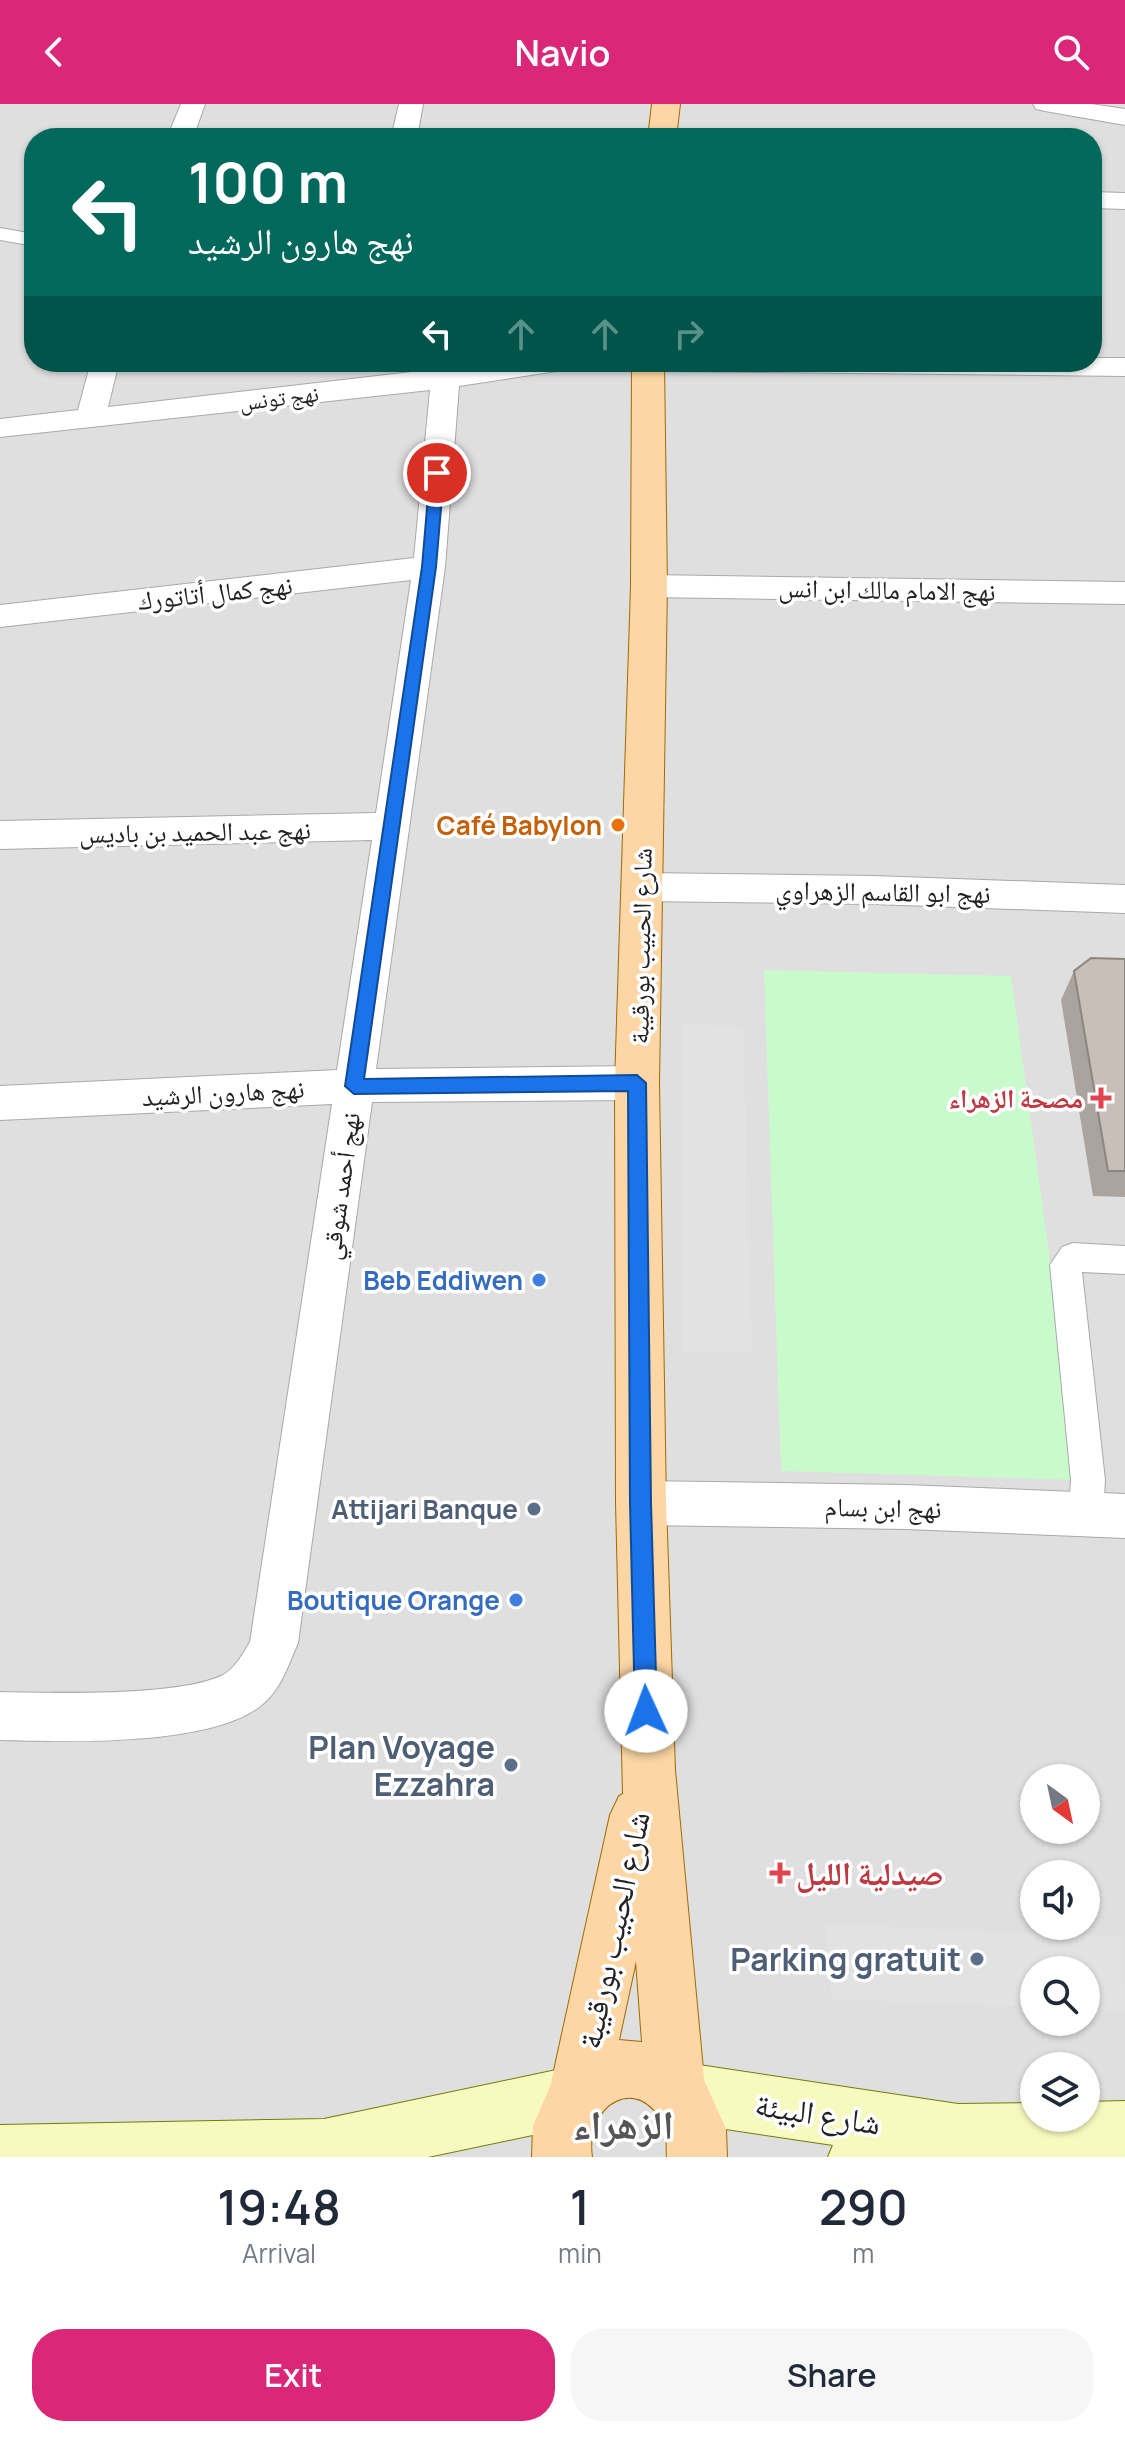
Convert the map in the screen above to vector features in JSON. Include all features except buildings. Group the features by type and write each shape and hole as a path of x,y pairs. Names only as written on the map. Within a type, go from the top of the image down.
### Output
{"main road":[{"path":"663,128 666,104"},
{"name":"شارع الحبيب بورقيبة","path":"648,372 649,586 637,1083 641,1503 648,1770 677,2090 692,2114 699,2145 697,2157"},
{"name":"شارع الحبيب بورقيبة","path":"562,2157 565,2118 577,2094 648,1770"},
{"path":"0,2155 343,2153 577,2094 600,2073 626,2067 652,2073 677,2090"},
{"name":"شارع البيئة","path":"677,2090 958,2134 1125,2131"},
{"name":"شارع البيئة","path":"858,2157 958,2134"}],"street":[{"path":"184,128 193,104"},
{"path":"406,128 411,104"},
{"path":"1045,104 1125,117"},
{"path":"1102,200 1125,201"},
{"path":"0,234 24,238"},
{"path":"1102,367 1125,367"},
{"path":"90,420 102,372"},
{"name":"نهج تونس","path":"0,428 491,372"},
{"name":"نهج أحمد شوقي","path":"0,1716 152,1711 206,1705 236,1695 258,1676 274,1643 429,567 445,379"},
{"name":"نهج كمال أتاتورك","path":"0,616 429,567"},
{"name":"نهج الامام مالك ابن انس","path":"649,586 1125,593"},
{"name":"نهج عبد الحميد بن باديس","path":"0,835 390,826"},
{"name":"نهج ابو القاسم الزهراوي","path":"640,887 874,890 1125,899"},
{"name":"نهج هارون الرشيد","path":"0,1103 354,1086 637,1083"},
{"path":"1106,1516 1088,1480 1066,1265 1073,1257 1125,1260"},
{"name":"نهج ابن بسام","path":"641,1503 906,1507 1106,1516"}],"shaded area":[{"path":"0,104 1125,104 1125,2157 0,2157"},
{"path":"682,1023 743,1027 752,1353 682,1351"},
{"name":"Parking gratuit","path":"825,1924 1020,1933 1020,1940 1123,1937 1125,2011 1100,2010 1100,1956 1020,1956 1020,2006 832,1999"}],"green space":[{"path":"764,970 1011,976 1080,1480 781,1471"}],"place":[{"name":"Café Babylon","path":"618,825"},
{"name":"مصحة الزهراء","path":"1101,1098"},
{"name":"Beb Eddiwen","path":"539,1280"},
{"name":"Attijari Banque","path":"534,1509"},
{"name":"Boutique Orange","path":"516,1600"},
{"name":"Plan Voyage Ezzahra","path":"511,1765"},
{"name":"صيدلية الليل","path":"780,1873"},
{"name":"Parking gratuit","path":"977,1959"}],"district":[{"name":"الزهراء","path":"623,2123"}],"route":[{"path":"437,473 429,567 354,1086 637,1083 646,1711"}]}
